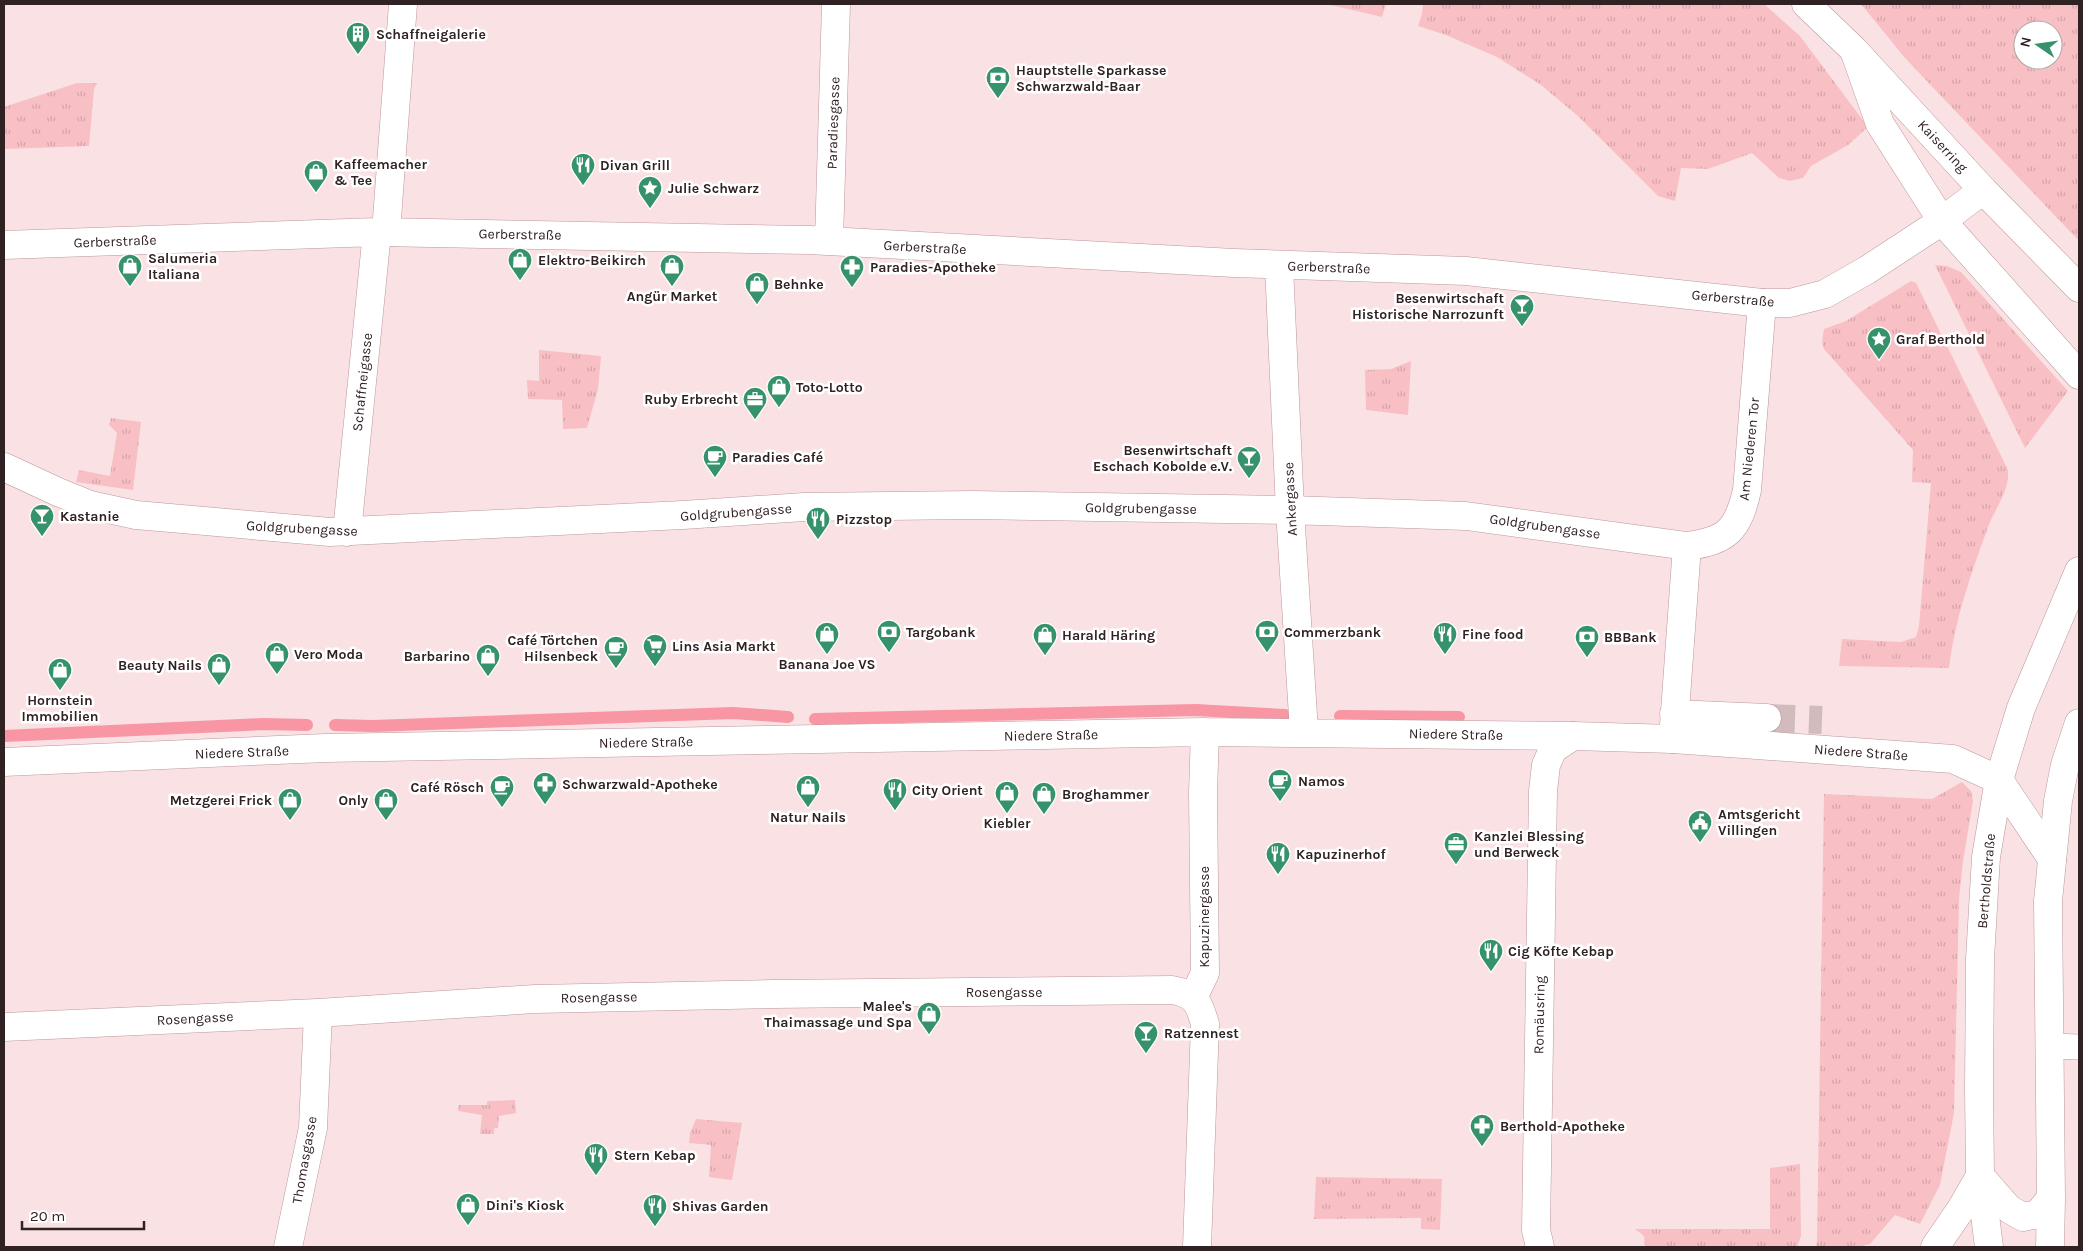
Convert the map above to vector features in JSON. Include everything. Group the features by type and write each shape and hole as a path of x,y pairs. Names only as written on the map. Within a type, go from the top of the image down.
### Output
{"street":[{"name":"Schaffneigasse","path":"347,532 382,232 403,4"},
{"name":"Paradiesgasse","path":"829,242 836,4"},
{"name":"Kaiserring","path":"1806,4 1854,50 1983,190 2079,288"},
{"path":"1854,50 1880,124 1942,221 2079,375"},
{"name":"Gerberstraße","path":"4,245 382,232 809,240 1280,266 1466,270 1762,303 1790,303 1825,294 1867,270 1942,221 1983,190"},
{"name":"Ankergasse","path":"1280,266 1290,510 1304,732"},
{"name":"Am Niederen Tor","path":"1687,546 1707,543 1724,535 1735,525 1742,510 1747,490 1762,303"},
{"name":"Goldgrubengasse","path":"4,467 90,505 136,515 347,532 683,516 804,507 972,505 1290,510 1466,516 1687,546"},
{"path":"1674,727 1687,546"},
{"name":"Bertholdstraße","path":"1989,1247 1980,1176 1979,1089 1980,959 1986,857 1999,780 2021,708 2079,570"},
{"name":"Niedere Straße","path":"4,762 325,748 1205,732 1573,736 1767,718"},
{"path":"2050,1247 2048,901 2058,801 2065,766 2079,723"},
{"name":"Niedere Straße","path":"1674,727 1953,759 1999,780"},
{"name":"Kapuzinergasse","path":"1193,998 1205,973 1203,793 1205,732"},
{"name":"Romäusring","path":"1540,1247 1536,1230 1543,791 1546,765 1553,749 1573,736"},
{"path":"1999,780 2052,859"},
{"name":"Rosengasse","path":"4,1027 318,1013 535,999 773,994 1172,990 1184,992 1193,998"},
{"path":"1193,998 1200,1006 1205,1024 1197,1247"},
{"name":"Thomasgasse","path":"288,1247 313,1128 318,1013"},
{"path":"1934,1247 1980,1176 2009,1209 2023,1217 2038,1214 2051,1198"}],"lane":[{"path":"2050,1046 2079,1047"}],"green space":[{"path":"1326,4 1386,4 1382,17"},
{"path":"1423,4 1764,4 1800,36 1868,127 1848,145 1811,166 1803,178 1790,181 1779,178 1752,153 1708,169 1681,168 1675,201 1658,196 1578,116 1541,85 1497,57 1446,35 1418,26"},
{"path":"1861,4 2079,4 2079,241 1905,58"},
{"path":"77,83 97,83 94,89 89,146 4,149 4,107"},
{"path":"1935,265 1947,266 1961,272 2068,391 2025,448"},
{"path":"1911,281 1916,283 2008,470 2007,485 1988,527 1970,579 1959,614 1949,668 1839,666 1842,639 1901,642 1916,637 1919,626 1931,483 1912,482 1913,450 1824,349 1822,342 1824,329 1846,321"},
{"path":"539,350 601,356 598,389 587,428 563,429 562,400 528,399 527,380 539,381"},
{"path":"1411,361 1408,415 1366,410 1365,370 1391,369"},
{"path":"111,418 141,422 133,490 76,482 79,470 110,476 117,433 109,425"},
{"path":"1962,782 1971,791 1973,801 1959,899 1954,1113 1940,1185 1920,1224 1895,1215 1870,1244 1858,1247 1815,1247 1817,1242 1824,794 1932,799"},
{"path":"515,1100 516,1113 499,1116 498,1128 494,1128 494,1134 480,1134 482,1115 458,1111 459,1105 487,1105 487,1101"},
{"path":"696,1119 742,1123 732,1180 709,1177 711,1145 689,1143 690,1133"},
{"path":"1800,1164 1801,1236 1797,1247 1645,1247 1644,1236 1635,1229 1770,1229 1770,1168"},
{"path":"1316,1177 1442,1179 1440,1230 1421,1229 1421,1218 1314,1219"}],"waterway":[{"path":"815,719 1196,710 1285,715"},
{"path":"335,725 373,726 733,713 788,717"},
{"path":"1340,716 1459,717"},
{"path":"4,736 264,724 307,725"}],"tunnel":[{"path":"1767,718 1822,720"}],"place":[{"name":"Schaffneigalerie","path":"358,55"},
{"name":"Hauptstelle Sparkasse Schwarzwald-Baar","path":"998,99"},
{"name":"Divan Grill","path":"583,186"},
{"name":"Kaffeemacher & Tee","path":"316,193"},
{"name":"Julie Schwarz","path":"650,209"},
{"name":"Elektro-Beikirch","path":"520,281"},
{"name":"Salumeria Italiana","path":"130,287"},
{"name":"Angür Market","path":"672,287"},
{"name":"Paradies-Apotheke","path":"852,288"},
{"name":"Behnke","path":"757,305"},
{"name":"Besenwirtschaft Historische Narrozunft","path":"1522,327"},
{"name":"Graf Berthold","path":"1879,360"},
{"name":"Toto-Lotto","path":"779,408"},
{"name":"Ruby Erbrecht","path":"755,420"},
{"name":"Paradies Café","path":"715,478"},
{"name":"Besenwirtschaft Eschach Kobolde e.V.","path":"1249,479"},
{"name":"Kastanie","path":"42,537"},
{"name":"Pizzstop","path":"818,540"},
{"name":"Targobank","path":"889,653"},
{"name":"Commerzbank","path":"1267,653"},
{"name":"Banana Joe VS","path":"827,655"},
{"name":"Fine food","path":"1445,655"},
{"name":"Harald Häring","path":"1045,656"},
{"name":"BBBank","path":"1587,658"},
{"name":"Lins Asia Markt","path":"655,667"},
{"name":"Café Törtchen Hilsenbeck","path":"616,669"},
{"name":"Vero Moda","path":"277,675"},
{"name":"Barbarino","path":"488,677"},
{"name":"Beauty Nails","path":"219,686"},
{"name":"Hornstein Immobilien","path":"60,691"},
{"name":"Namos","path":"1280,802"},
{"name":"Schwarzwald-Apotheke","path":"545,805"},
{"name":"Café Rösch","path":"502,808"},
{"name":"Natur Nails","path":"808,808"},
{"name":"City Orient","path":"895,811"},
{"name":"Kiebler","path":"1007,814"},
{"name":"Broghammer","path":"1044,815"},
{"name":"Metzgerei Frick","path":"290,821"},
{"name":"Only","path":"386,821"},
{"name":"Amtsgericht Villingen","path":"1700,843"},
{"name":"Kanzlei Blessing und Berweck","path":"1456,865"},
{"name":"Kapuzinerhof","path":"1278,875"},
{"name":"Cig Köfte Kebap","path":"1491,972"},
{"name":"Malee's Thaimassage und Spa","path":"929,1035"},
{"name":"Ratzennest","path":"1146,1054"},
{"name":"Berthold-Apotheke","path":"1482,1147"},
{"name":"Stern Kebap","path":"596,1176"},
{"name":"Dini's Kiosk","path":"468,1226"},
{"name":"Shivas Garden","path":"655,1227"}]}
